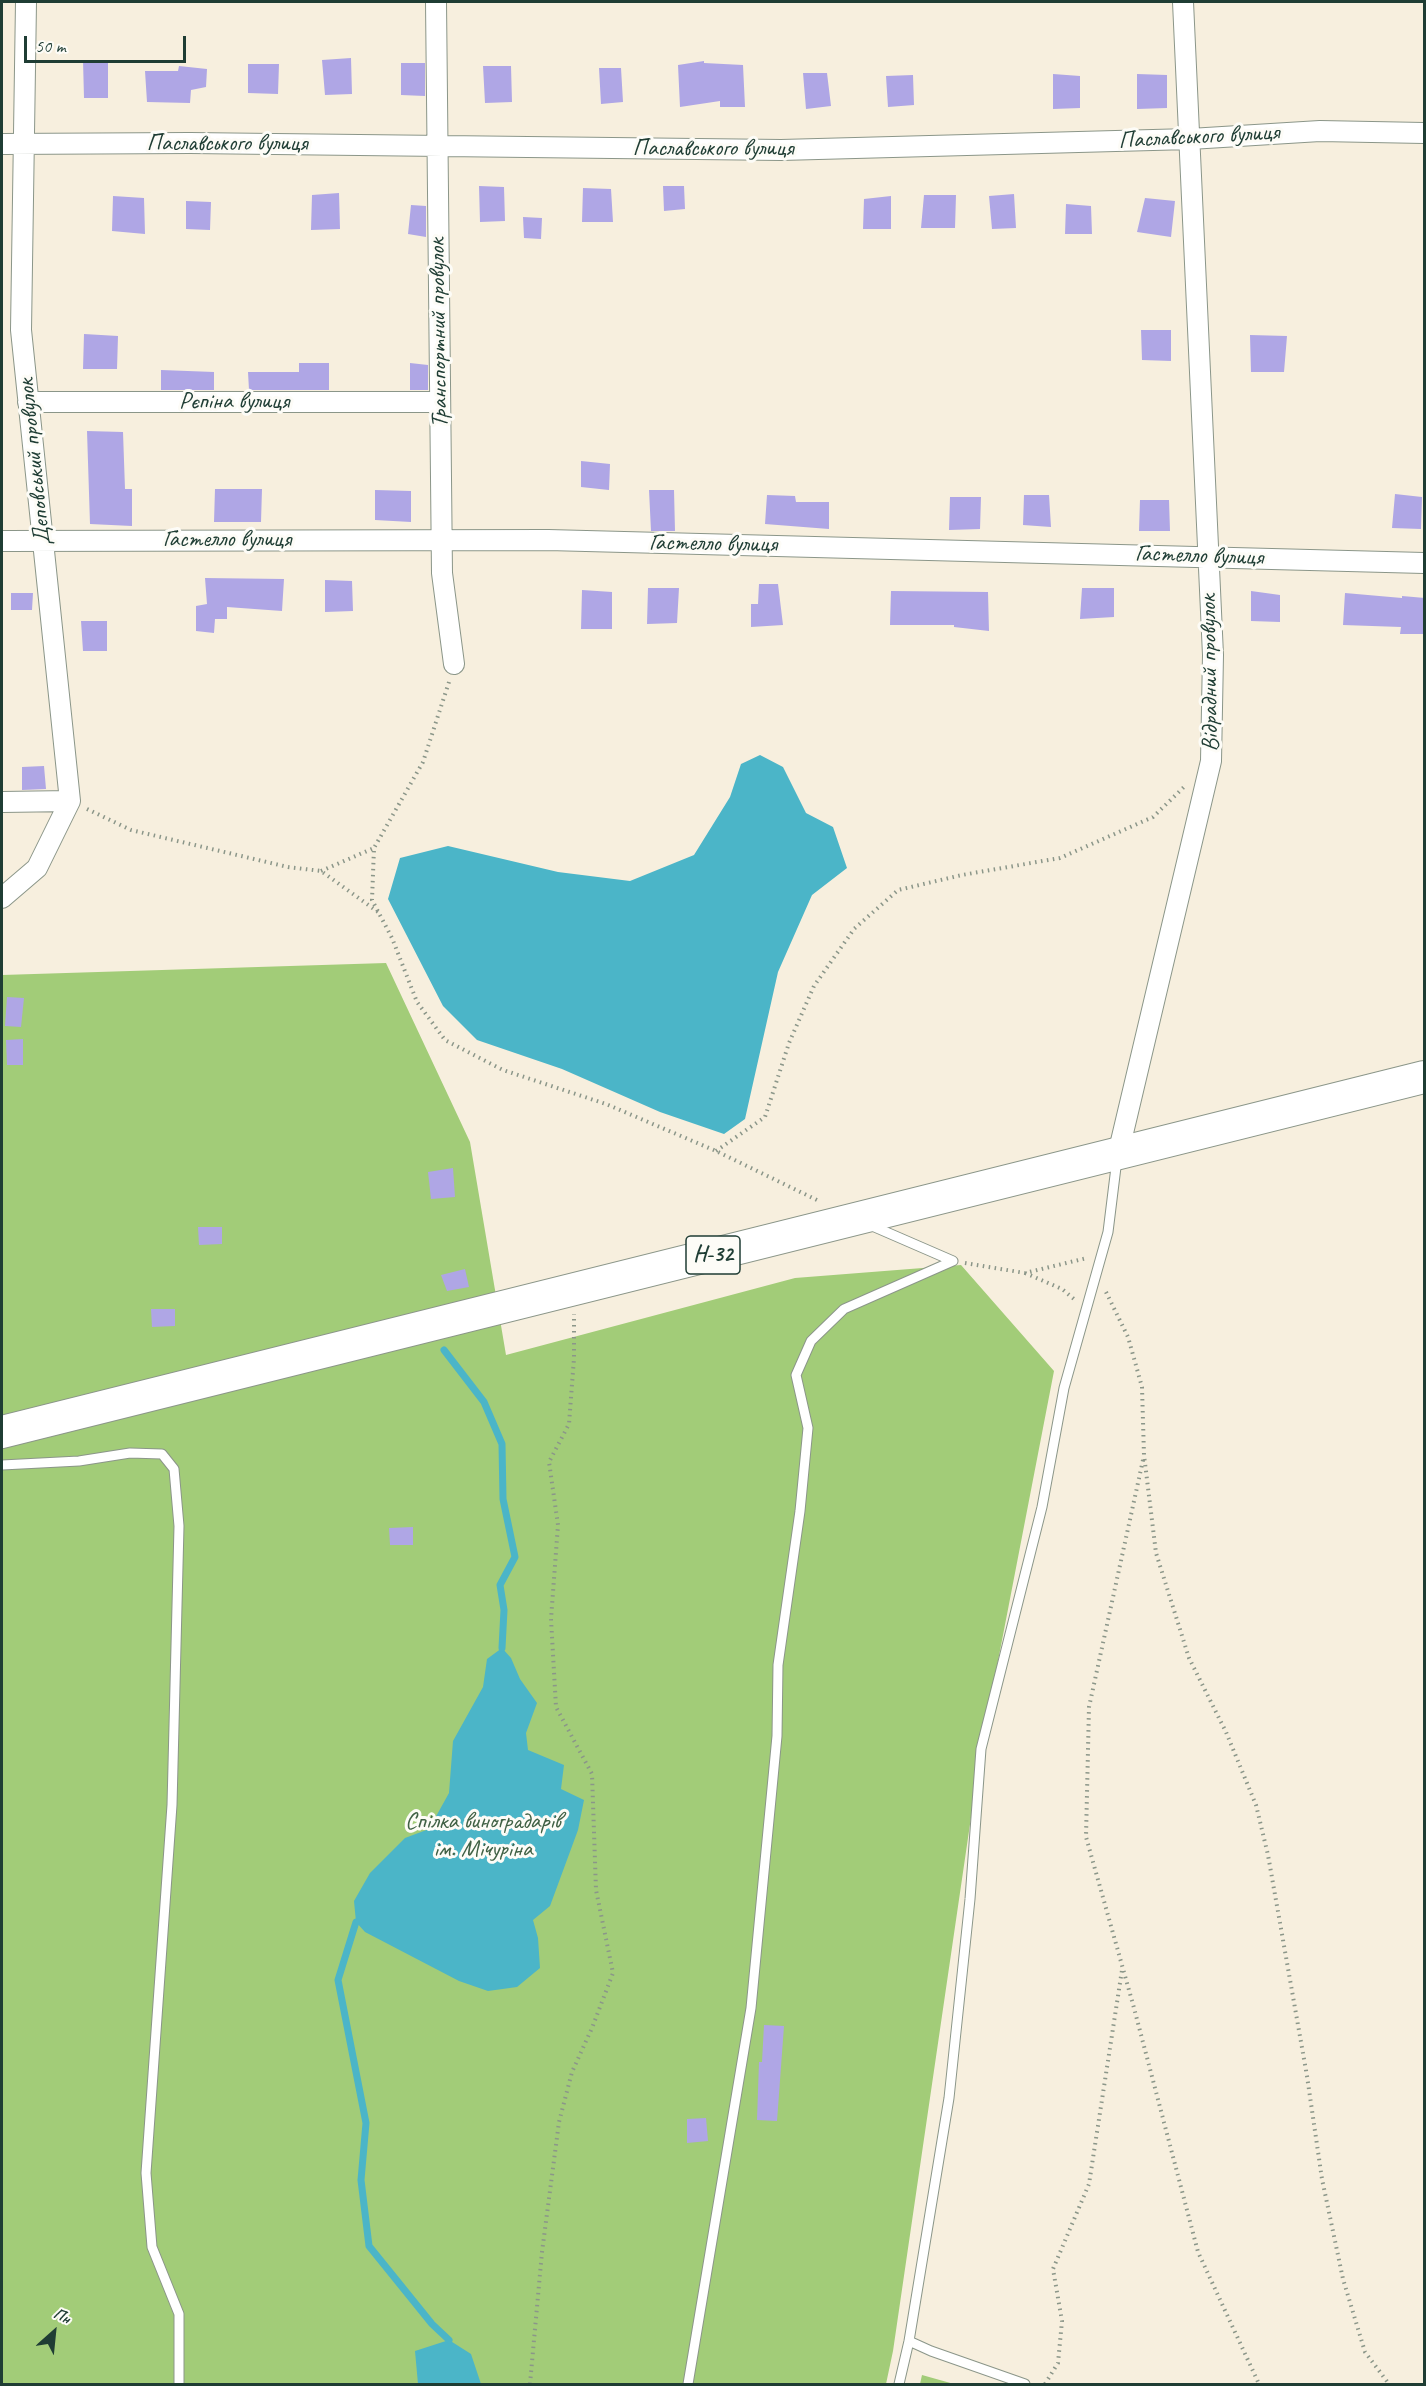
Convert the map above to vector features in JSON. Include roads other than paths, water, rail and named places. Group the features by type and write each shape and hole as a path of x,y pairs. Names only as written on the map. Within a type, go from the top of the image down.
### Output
{"main road":[{"name":"Н-32","path":"2,1432 1425,1077"}],"street":[{"name":"Деповський провулок","path":"26,2 21,330 70,801"},
{"name":"Транспортний провулок","path":"436,2 441,540 442,573 454,664"},
{"name":"Відрадний провулок","path":"1118,1154 1211,761 1213,655 1183,2"},
{"name":"Паславського вулиця","path":"2,144 190,143 781,150 1190,139 1320,131 1425,133"},
{"name":"Рєпіна вулиця","path":"28,402 440,402"},
{"name":"Гастелло вулиця","path":"2,541 548,540 1425,563"},
{"path":"2,802 70,801 37,868 2,898"}],"lane":[{"path":"898,2385 909,2341 949,2098 958,2026 981,1749 1042,1507 1064,1388 1108,1232 1118,1154"},
{"path":"688,2385 751,2008 777,1736 778,1665 800,1511 808,1428 796,1375 812,1341 844,1309 953,1261 856,1219"},
{"path":"2,1465 79,1461 130,1453 162,1454 174,1469 179,1526 172,1805 146,2173 152,2247 179,2314 179,2385"},
{"path":"909,2341 1025,2385"}],"water":[{"path":"760,755 783,767 806,813 833,827 847,868 812,895 778,972 745,1119 724,1134 660,1112 562,1069 477,1040 443,1006 388,899 400,858 448,846 558,872 630,881 694,855 730,797 741,764"},
{"path":"502,1648 511,1658 520,1679 537,1703 526,1733 528,1750 564,1765 561,1789 584,1800 578,1830 550,1906 533,1920 538,1938 540,1968 517,1987 488,1991 459,1981 365,1932 356,1922 354,1901 370,1873 405,1838 429,1829 449,1793 453,1741 483,1687 487,1659"},
{"path":"449,2340 471,2354 481,2384 418,2384 415,2351"}],"waterway":[{"path":"444,1350 484,1402 502,1444 503,1499 515,1557 500,1585 504,1610 502,1648"},
{"path":"356,1922 338,1980 366,2123 361,2180 369,2246 432,2324 449,2340"}],"park label":[{"name":"Спілка виноградарів ім. Мічуріна","path":"483,1836"}]}
